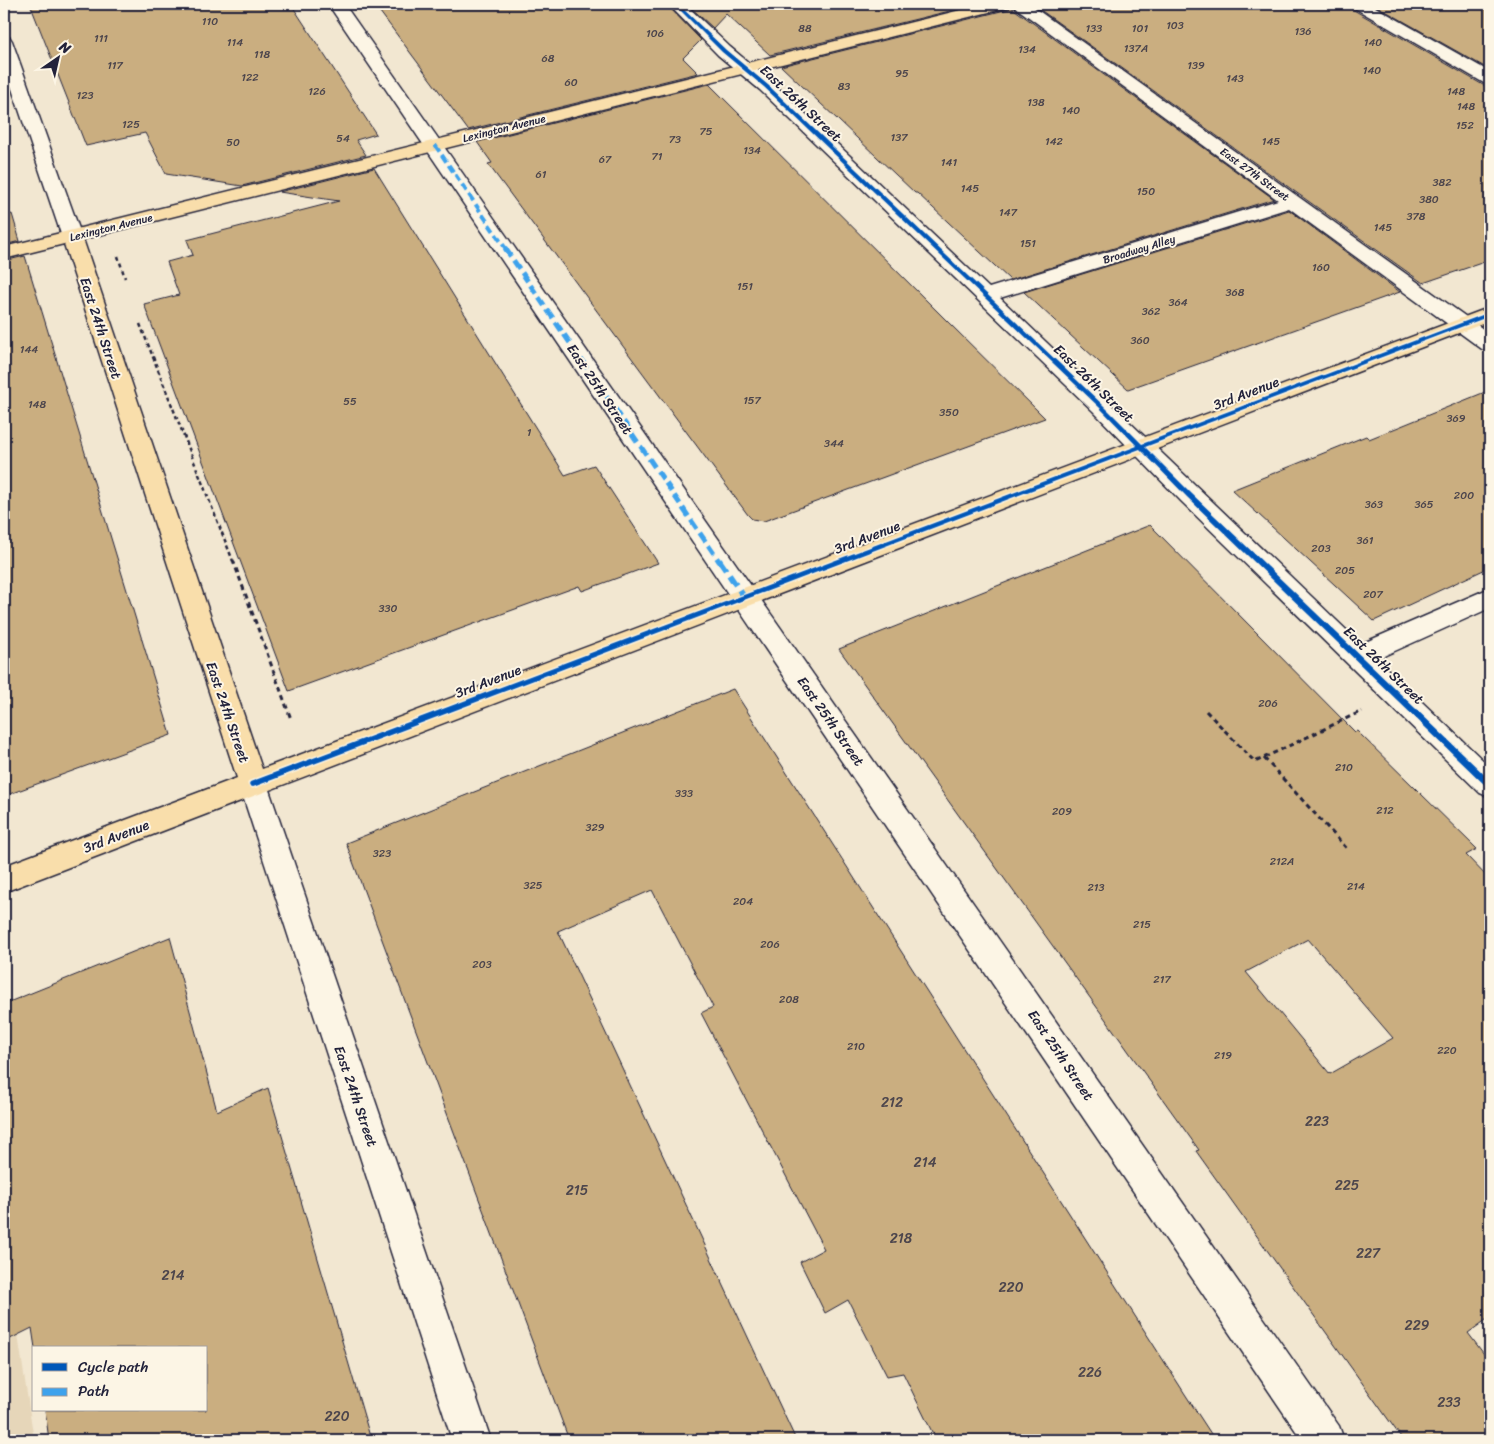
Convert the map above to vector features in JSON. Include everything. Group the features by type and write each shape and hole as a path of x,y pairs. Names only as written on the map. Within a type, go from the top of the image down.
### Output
{"main road":[{"name":"Lexington Avenue","path":"4,254 1004,4"},
{"name":"East 24th Street","path":"72,237 253,784"},
{"name":"3rd Avenue","path":"4,879 1490,314"}],"street":[{"name":"East 25th Street","path":"336,4 435,145 1325,1440"},
{"name":"East 26th Street","path":"676,4 744,68 766,86 1490,785"},
{"name":"East 27th Street","path":"1019,4 1490,344"},
{"path":"1359,4 1490,79"},
{"name":"East 24th Street","path":"4,41 72,237"},
{"name":"Broadway Alley","path":"984,296 1293,201"},
{"path":"1357,656 1490,597"},
{"name":"East 24th Street","path":"253,784 472,1440"}],"path":[{"path":"117,253 126,281"},
{"path":"138,319 222,530 292,719"},
{"path":"1206,711 1255,762 1344,719"},
{"path":"1264,758 1349,851"}],"shaded area":[{"path":"4,1240 18,1335 34,1440 4,1440"}],"building":[{"path":"30,4 291,4 376,134 356,140 366,155 242,186 166,174 145,133 86,146"},
{"path":"374,4 666,4 701,40 683,58 698,73 468,130"},
{"path":"687,4 978,4 770,55 726,14 713,28"},
{"path":"1032,4 1349,4 1352,9 1483,85 1490,86 1490,260 1423,283"},
{"path":"1373,4 1490,4 1490,70"},
{"path":"1011,7 1274,199 1010,280 781,66"},
{"path":"709,84 1045,418 764,521 752,519 488,164 492,163 477,142"},
{"path":"374,168 565,475 594,465 658,563 582,591 579,586 289,691 144,304 179,295 167,262 193,255 187,240 339,201 279,192"},
{"path":"1289,210 1400,292 1128,389 1024,292"},
{"path":"12,214 20,241 4,245 4,216"},
{"path":"25,256 171,735 4,796 4,261"},
{"path":"1490,390 1490,567 1374,621 1232,490 1366,436 1369,439"},
{"path":"1150,525 1355,732 1357,731 1477,849 1466,855 1490,880 1490,1317 1468,1333 1490,1362 1490,1440 1403,1440 1196,1151 1199,1150 839,649","holes":["1308,939 1393,1038 1330,1074 1246,972"]},
{"path":"733,689 1215,1440 936,1440 903,1373 887,1376 848,1300 825,1313 800,1262 824,1249 701,1013 713,1007 652,890 558,931 796,1440 569,1440 346,843"},
{"path":"170,937 217,1111 268,1088 371,1440 49,1440 45,1412 208,1412 208,1346 35,1346 32,1328 4,1342 4,1004"}],"marked path":[{"path":"435,145 744,597"}],"cycle path":[{"path":"676,4 724,51 766,86 1101,406 1189,495 1490,785"},
{"path":"253,784 1490,314"}]}
